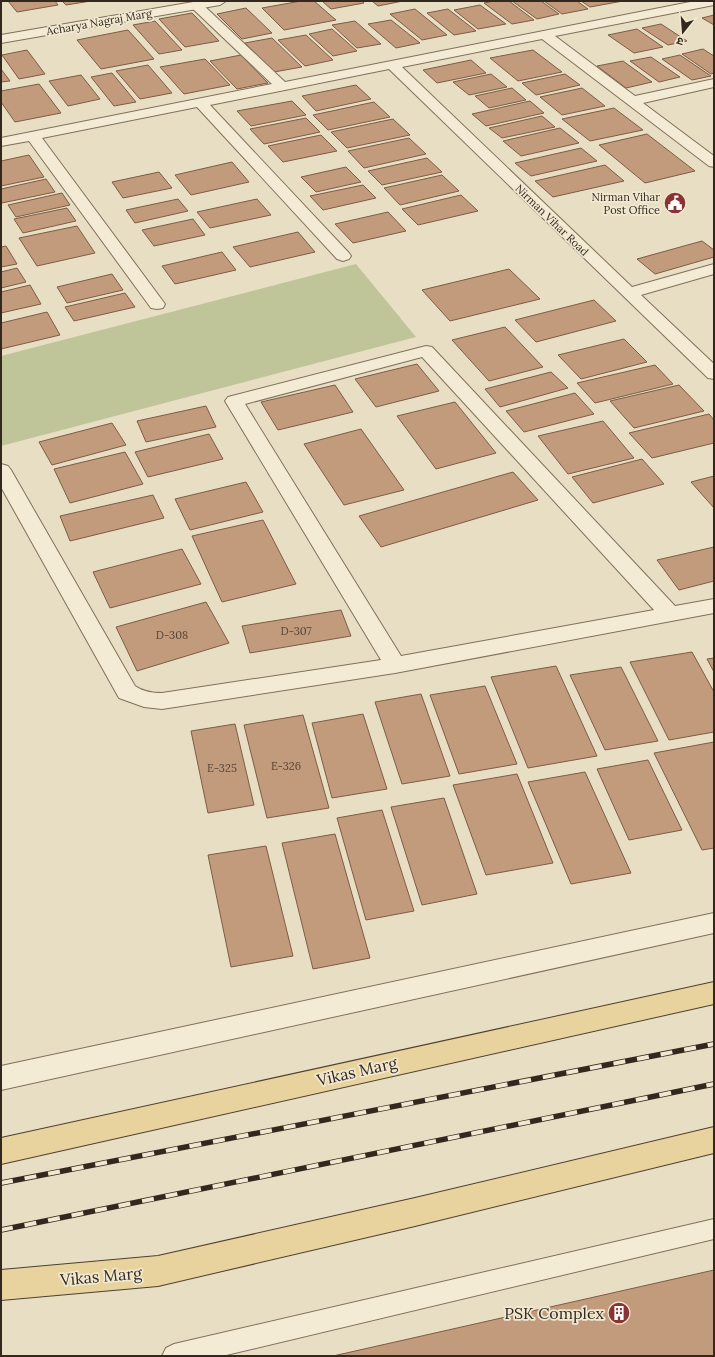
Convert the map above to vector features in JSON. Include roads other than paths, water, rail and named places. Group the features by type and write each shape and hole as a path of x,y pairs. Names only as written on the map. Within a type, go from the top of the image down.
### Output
{"main road":[{"name":"Vikas Marg","path":"1,1151 714,993"},
{"name":"Vikas Marg","path":"1,1285 158,1271 714,1140"}],"street":[{"name":"Acharya Nagraj Marg","path":"1,30 167,1"},
{"name":"Acharya Nagraj Marg","path":"1,39 220,1"},
{"path":"1,142 707,2"},
{"path":"196,5 283,87"},
{"path":"545,35 714,163"},
{"name":"Nirman Vihar Road","path":"392,65 714,374"},
{"path":"633,101 714,83"},
{"path":"201,103 343,256"},
{"path":"33,136 157,304"},
{"path":"628,293 714,269"},
{"path":"395,665 234,401 426,351 670,614"},
{"path":"1,470 127,692 136,698 162,701 395,665 714,606"},
{"path":"1,1078 714,923"}],"lane":[{"path":"174,1356 714,1229"}],"railway":[{"path":"1,1183 714,1044"},
{"path":"1,1230 714,1084"}],"place":[{"name":"Nirman Vihar Post Office","path":"675,203"},
{"name":"PSK Complex","path":"619,1313"}]}
